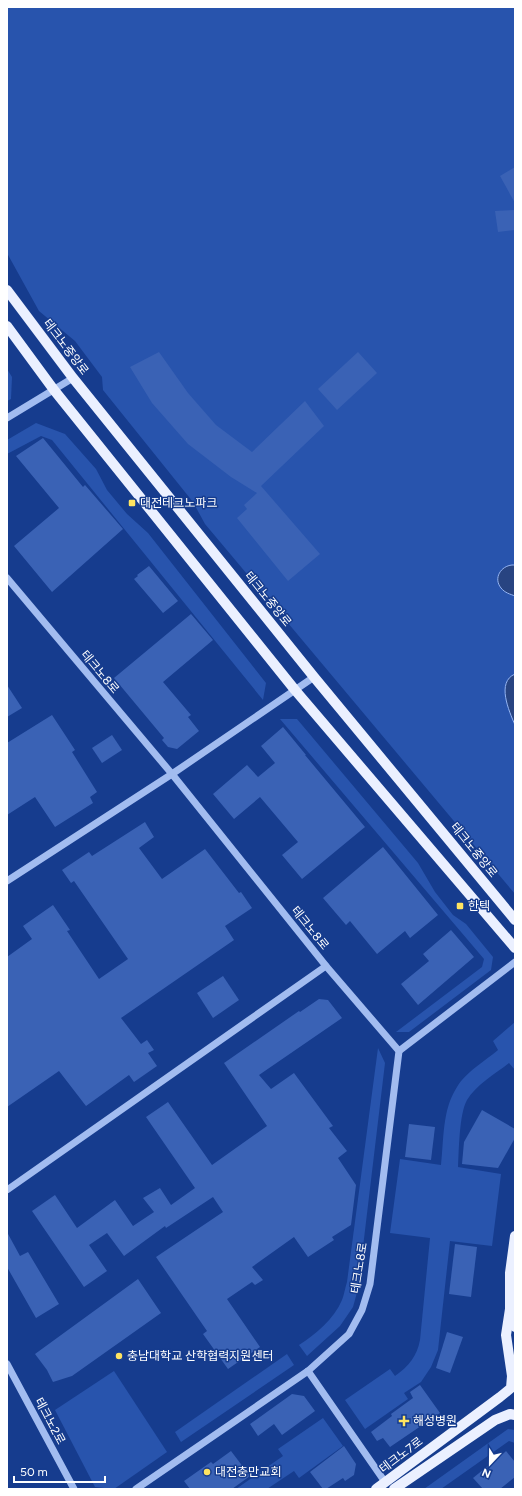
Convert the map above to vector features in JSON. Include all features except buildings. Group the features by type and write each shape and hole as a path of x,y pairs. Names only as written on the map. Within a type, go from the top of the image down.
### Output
{"main road":[{"name":"테크노중앙로","path":"7,290 73,378 314,677 515,920"},
{"path":"7,326 54,390 295,690 515,948"},
{"path":"515,1236 510,1273 510,1309 515,1327"},
{"name":"테크노7로","path":"376,1489 511,1388 512,1376 506,1335 510,1309"},
{"name":"테크노7로","path":"394,1489 495,1420 510,1414 515,1415"}],"street":[{"path":"7,418 73,378"},
{"name":"테크노8로","path":"7,578 10,586 172,774 326,966 399,1051 370,1284 362,1310 349,1334 308,1371 136,1489"},
{"path":"7,881 172,774 314,677"},
{"path":"399,1051 515,962"},
{"name":"테크노8로","path":"7,1190 326,966"},
{"name":"테크노2로","path":"7,1364 74,1489"},
{"path":"308,1371 385,1482"}],"shaded area":[{"path":"7,7 515,7 515,894 205,524 193,502 103,390 102,377 75,341 39,311 7,253"},
{"path":"7,369 12,377 11,399 7,401"},
{"path":"36,423 65,434 96,469 107,490 127,514 148,533 266,683 263,700 52,440 41,436 7,454 7,440"},
{"path":"515,565 515,596 503,590 498,580 499,573 508,566"},
{"path":"515,674 515,725 507,705 505,690 506,683 509,678"},
{"path":"280,719 297,719 418,863 435,892 453,915 466,924 493,957 491,970 409,1032 396,1032 482,967 484,959"},
{"path":"515,1022 515,1070 509,1063 475,1089 464,1106 460,1133 458,1167 501,1174 492,1246 450,1241 438,1350 431,1367 421,1382 404,1393 408,1399 365,1429 345,1400 390,1369 395,1376 400,1372 414,1356 420,1340 430,1238 390,1233 400,1159 441,1165 444,1125 452,1096 465,1077 498,1050 493,1041"},
{"path":"378,1048 385,1063 358,1289 353,1307 340,1326 307,1356 299,1345 318,1331 334,1314 342,1300 347,1282"},
{"path":"287,1354 294,1365 181,1442 175,1432"},
{"path":"114,1371 167,1452 114,1489 95,1487 55,1410"},
{"path":"323,1418 343,1446 299,1478 294,1471 267,1489 236,1489 283,1456 278,1449"},
{"path":"508,1429 515,1430 515,1443 509,1441 441,1489 424,1489"}],"place":[{"name":"대전테크노파크","path":"132,503"},
{"name":"한텍","path":"460,906"},
{"name":"충남대학교 산학협력지원센터","path":"119,1356"},
{"name":"해성병원","path":"404,1421"},
{"name":"대전충만교회","path":"207,1472"}]}
